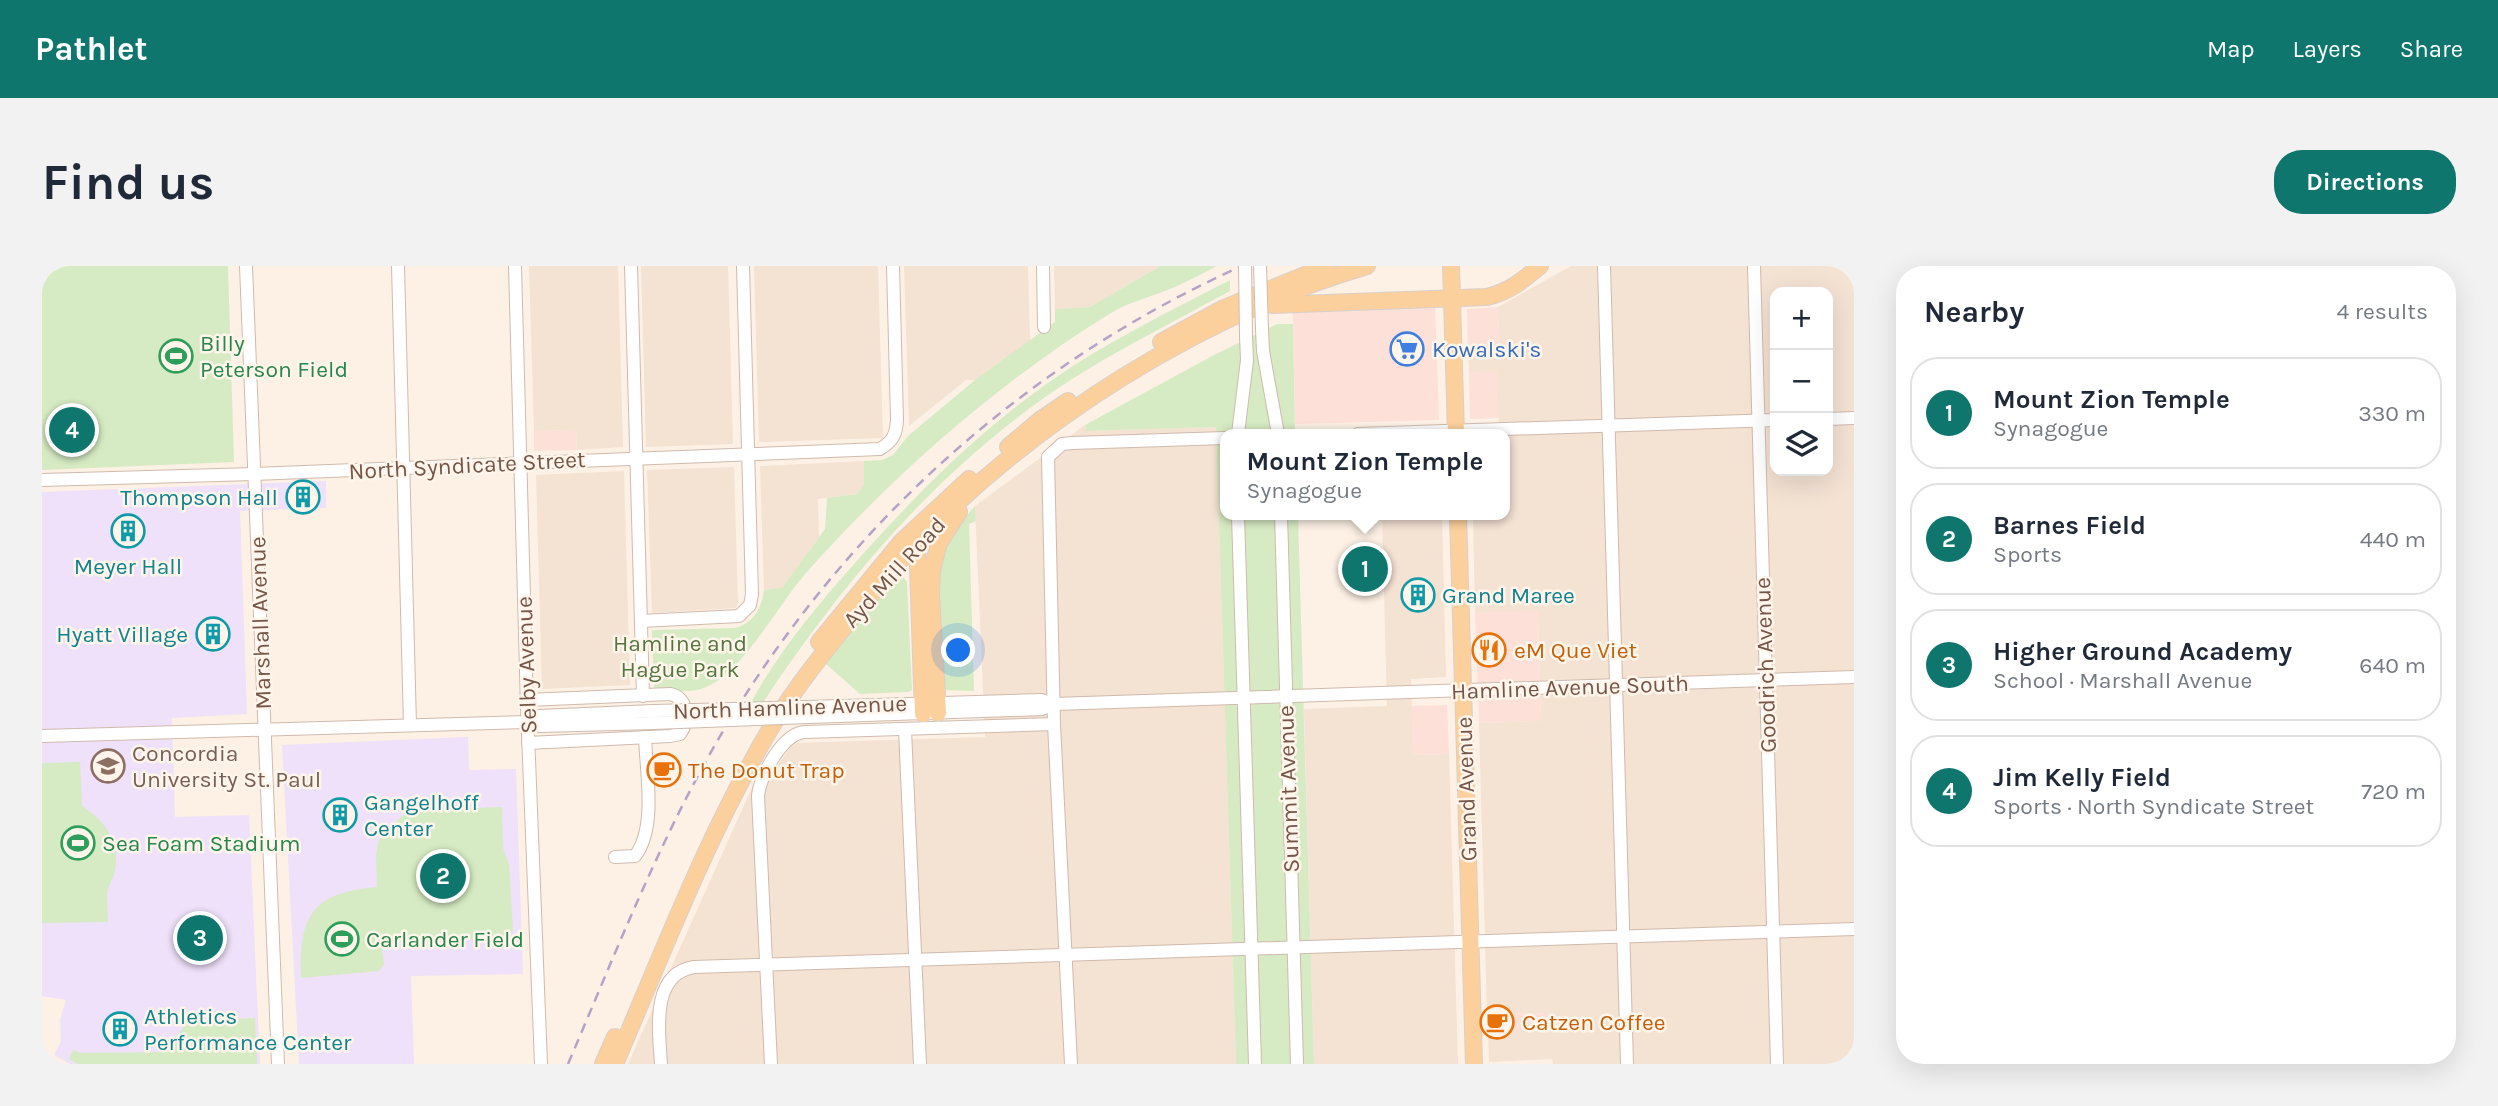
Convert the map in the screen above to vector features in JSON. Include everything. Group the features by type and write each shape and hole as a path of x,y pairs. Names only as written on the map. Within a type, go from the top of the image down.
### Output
{"main road":[{"name":"Ayd Mill Road","path":"615,1064 701,863 760,746 811,666 919,535 945,499 1040,420 1140,354 1224,308 1327,266"},
{"name":"Ayd Mill Road","path":"603,1064 703,835 737,770 810,652 890,554 919,535 1010,458 1072,411 1134,370 1201,333 1259,306 1367,266"},
{"path":"1452,295 1496,286 1527,266"},
{"path":"1259,306 1497,295 1519,284 1540,266"},
{"path":"1451,269 1456,429"},
{"path":"931,594 935,556 945,532 1010,458"},
{"name":"Grand Avenue","path":"1458,520 1474,1064"},
{"path":"919,535 927,548 931,594 930,708"},
{"path":"919,535 930,708"}],"street":[{"name":"Marshall Avenue","path":"246,266 278,1064"},
{"path":"397,266 410,725"},
{"name":"Selby Avenue","path":"515,266 526,700 541,1064"},
{"path":"631,266 643,696"},
{"path":"641,621 739,616 746,612 750,605 752,594 743,266"},
{"name":"North Syndicate Street","path":"42,480 880,449 890,443 896,434 897,420 892,266"},
{"path":"1043,266 1044,327"},
{"path":"1239,429 1247,360 1245,266"},
{"path":"1260,266 1263,351 1277,429"},
{"path":"1604,266 1627,1064"},
{"name":"Goodrich Avenue","path":"1754,266 1777,1064"},
{"path":"1833,419 1854,418"},
{"path":"1510,430 1770,420"},
{"path":"1071,1064 1054,724 1048,457 1062,444 1220,439"},
{"name":"Summit Avenue","path":"1238,520 1255,1064"},
{"name":"Summit Avenue","path":"1281,520 1297,1064"},
{"name":"Hamline Avenue South","path":"1285,696 1854,677"},
{"path":"526,700 679,695 684,702 685,727 680,734 528,743"},
{"name":"North Hamline Avenue","path":"42,736 527,722 539,716 654,717 930,708 1042,709 1054,704 1285,696"},
{"name":"North Hamline Avenue","path":"766,965 759,784 762,775 796,733 1054,724"},
{"path":"905,730 920,1064"},
{"path":"615,857 635,856 640,850 647,829 645,737"},
{"path":"661,1064 658,1009 670,982 684,969 1854,929"},
{"path":"766,965 771,1064"}],"shaded area":[{"path":"529,266 618,266 623,447 577,450 576,430 534,431"},
{"path":"641,266 728,266 733,444 646,447"},
{"path":"754,266 878,266 883,438 759,442"},
{"path":"904,266 1028,266 1030,341 976,380 966,380 909,426"},
{"path":"1054,266 1160,266 1090,307 1055,309"},
{"path":"1571,266 1854,266 1854,1064 1553,1064 1552,1059 1489,1062 1488,1031 1549,1029 1549,1013 1487,1014 1479,723 1541,721 1538,612 1475,613 1473,520 1510,520 1510,429 1499,429 1497,372 1469,372 1468,357 1500,356 1498,307"},
{"path":"1435,305 1439,420 1295,424 1293,309"},
{"path":"1498,307 1500,356 1468,357 1467,309"},
{"path":"1497,371 1499,418 1470,419 1469,372"},
{"path":"1085,425 1086,431 1216,427 1236,1064 628,1064 753,785 770,777 793,743 985,737 975,506"},
{"path":"576,430 577,450 534,451 534,431"},
{"path":"864,461 864,485 857,494 818,499 819,537 782,589 764,590 760,466"},
{"path":"734,467 736,608 652,613 647,470"},
{"path":"624,471 630,685 542,689 536,475"},
{"name":"Concordia University St. Paul","path":"326,481 326,508 240,511 247,714 172,718 175,817 249,815 260,1064 70,1064 54,1055 61,1041 60,1020 66,1000 42,996 42,492"},
{"path":"1382,520 1442,520 1446,677 1411,679 1413,755 1449,754 1458,1064 1314,1064 1304,709 1387,706"},
{"path":"1538,611 1541,721 1479,723 1475,613"},
{"path":"1447,705 1449,754 1413,755 1411,706"},
{"name":"Concordia University St. Paul","path":"468,737 469,770 516,769 523,974 411,976 414,1064 299,1064 282,745"},
{"path":"1549,1013 1549,1029 1488,1031 1487,1014"}],"green space":[{"path":"42,266 228,266 234,462 42,470"},
{"name":"Hamline and Hague Park","path":"1160,266 1217,266 1165,291 1117,309 989,399 911,466 840,536 795,586 758,638 730,670 716,682 701,689 654,690 652,630 735,628 747,623 759,609 764,590 782,588 825,529 827,498 857,494 864,485 864,461 882,460 893,455 908,436 975,380 1055,322 1055,309 1090,307"},
{"path":"1230,280 1230,291 1072,379 1026,411 982,447 900,525 863,567 794,657 762,704 750,704 788,645 831,590 905,509 972,444 1020,404 1089,356"},
{"path":"1277,324 1293,324 1295,429 1220,429 1220,520 1298,520 1314,1064 1236,1064 1216,427 1086,431 1085,425"},
{"path":"975,506 976,521 969,524 974,691 942,690 938,566 945,540"},
{"path":"900,573 907,582 912,690 860,694 826,664"},
{"name":"Sea Foam Stadium","path":"80,762 82,806 98,818 109,833 116,851 115,872 107,893 108,922 42,923 42,763"},
{"path":"502,807 503,848 509,864 513,931 505,938 386,942 380,932 384,965 379,971 301,978 303,938 314,911 337,895 377,887 376,855 379,840 402,816 419,810"},
{"path":"255,1018 257,1064 78,1064 69,1059 73,1050 80,1053 162,1052 189,1021"}],"railway":[{"path":"568,1064 665,841 709,755 782,641 835,574 893,510 955,451 1021,397 1091,348 1165,304 1242,266"}],"place":[{"name":"Kowalski's","path":"1407,349"},
{"name":"Billy Peterson Field","path":"176,356"},
{"name":"Jim Kelly Field","path":"72,430"},
{"name":"Thompson Hall","path":"303,497"},
{"name":"Meyer Hall","path":"128,531"},
{"name":"Mount Zion Temple","path":"1365,569"},
{"name":"Grand Maree","path":"1418,595"},
{"name":"Hyatt Village","path":"213,634"},
{"name":"eM Que Viet","path":"1489,650"},
{"name":"Concordia University St. Paul","path":"108,766"},
{"name":"The Donut Trap","path":"664,770"},
{"name":"Gangelhoff Center","path":"340,815"},
{"name":"Sea Foam Stadium","path":"78,843"},
{"name":"Barnes Field","path":"443,876"},
{"name":"Higher Ground Academy","path":"200,938"},
{"name":"Carlander Field","path":"342,939"},
{"name":"Catzen Coffee","path":"1497,1022"},
{"name":"Athletics Performance Center","path":"120,1029"}]}
